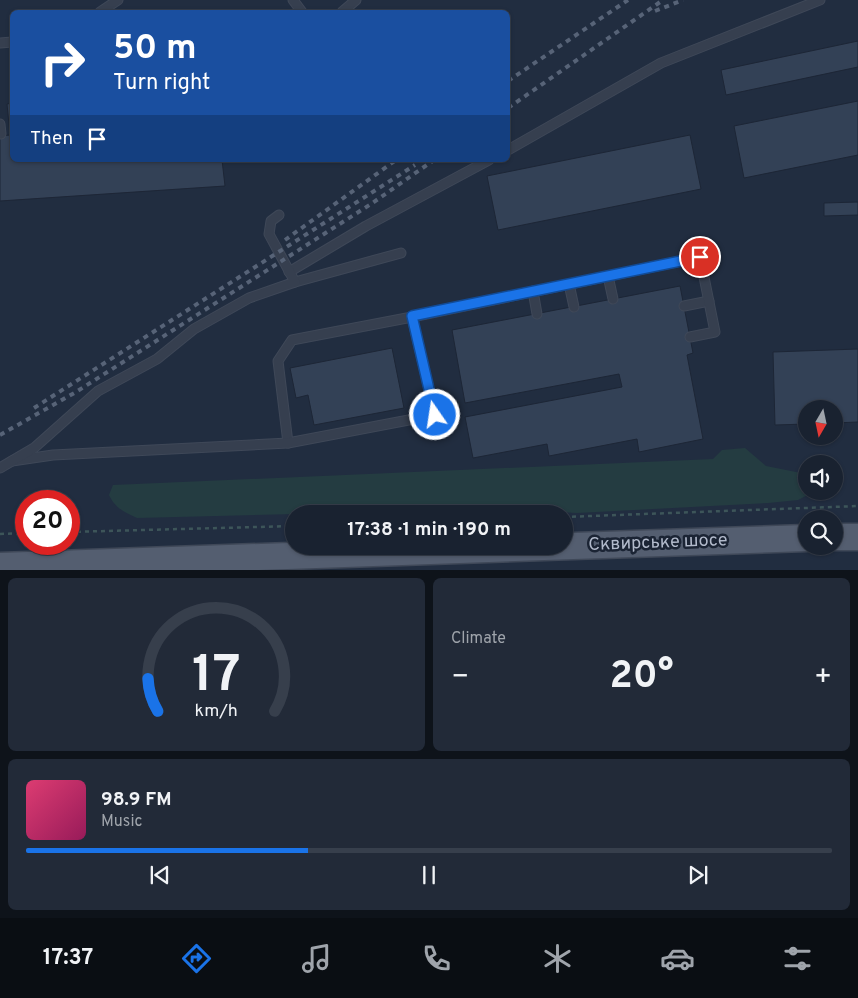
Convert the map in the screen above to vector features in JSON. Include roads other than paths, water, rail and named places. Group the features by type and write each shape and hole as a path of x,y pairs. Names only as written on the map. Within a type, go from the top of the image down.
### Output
{"main road":[{"path":"843,538 858,537"},
{"name":"Сквирське шосе","path":"0,566 798,538"}],"lane":[{"path":"103,10 118,0"},
{"path":"344,10 356,0"},
{"path":"510,149 661,63 820,0"},
{"path":"0,124 0,134"},
{"path":"289,272 366,226 485,162"},
{"path":"279,215 271,221 269,234 295,282"},
{"path":"0,468 34,448 98,391 157,359 194,329 249,298 295,282 401,254"},
{"path":"288,443 278,361 292,340 700,257 715,332 690,337"},
{"path":"608,276 613,299"},
{"path":"569,284 574,306"},
{"path":"533,292 537,314"},
{"path":"684,306 709,301"},
{"path":"12,461 54,455 288,443 435,415 412,316"}],"railway":[{"path":"510,80 628,0"},
{"path":"510,107 663,0"},
{"path":"655,11 683,0"},
{"path":"285,240 393,162"},
{"path":"0,435 76,392 371,204 431,162"},
{"path":"34,408 415,165"}]}
